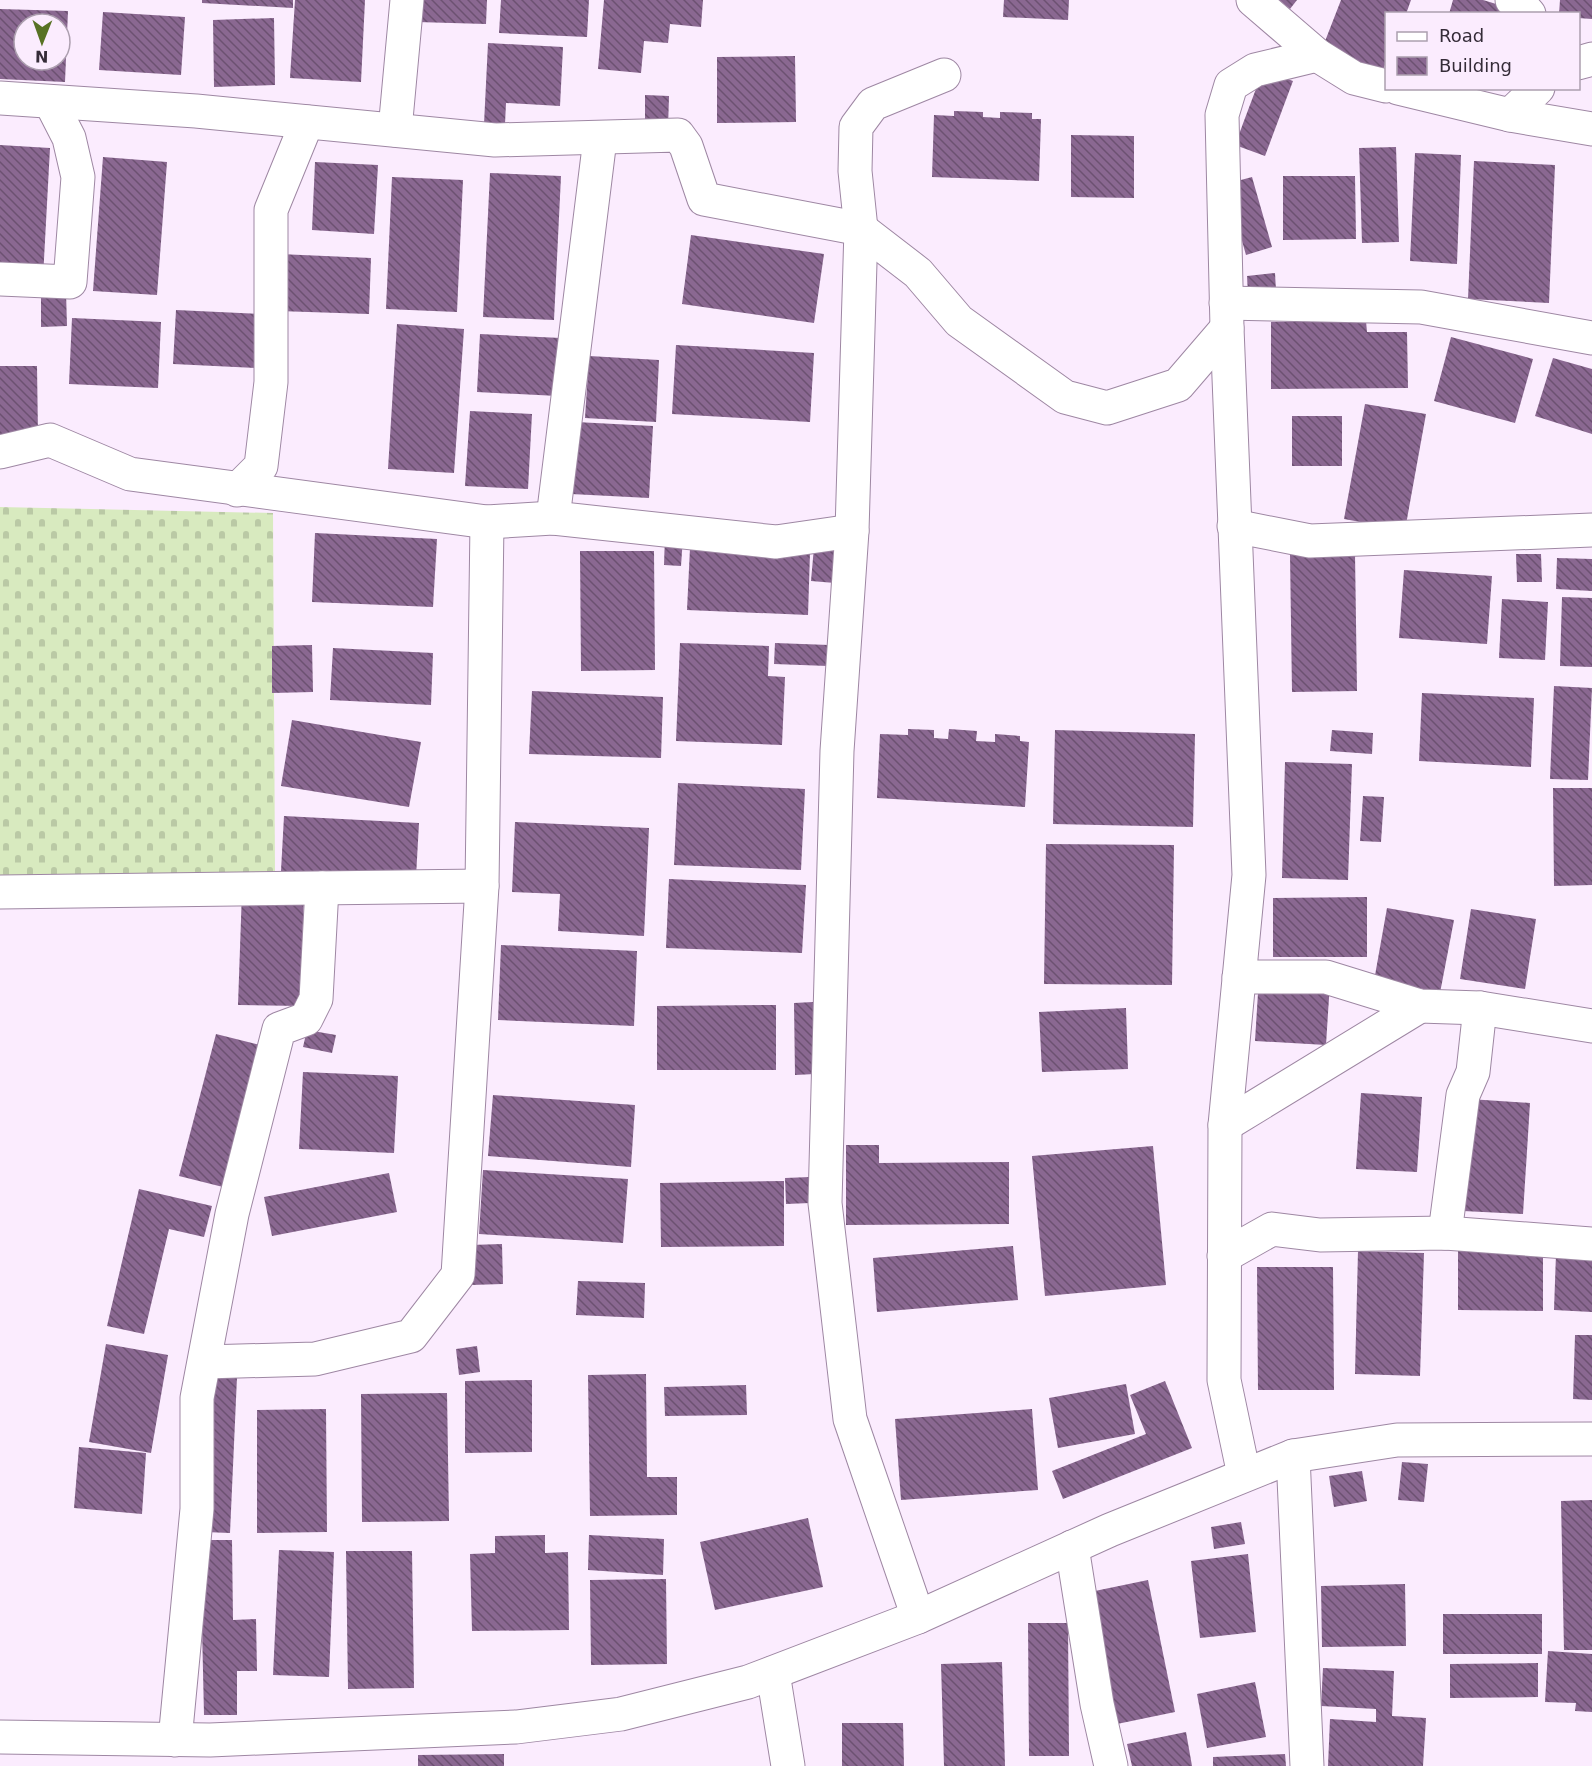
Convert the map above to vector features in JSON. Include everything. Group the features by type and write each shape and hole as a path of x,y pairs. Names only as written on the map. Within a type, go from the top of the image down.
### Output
{"street":[{"path":"395,130 407,0"},
{"path":"1253,0 1317,56 1354,78 1385,86"},
{"path":"1512,0 1519,3 1527,12"},
{"path":"1244,1475 1224,1380 1225,1125 1249,875 1226,315 1222,115 1231,85 1255,70 1317,56"},
{"path":"918,1617 850,1419 825,1203 837,751 852,531 861,228 855,171 856,127 873,104 944,75"},
{"path":"1426,90 1526,97 1592,129"},
{"path":"0,98 196,111 495,140 600,139 678,135 686,146 704,199 861,228 918,273 959,321 1065,397 1107,408 1178,385 1226,315"},
{"path":"0,279 70,282 78,177 69,138 51,103"},
{"path":"237,490 261,466 271,382 271,210 307,122"},
{"path":"553,518 600,139"},
{"path":"1226,315 1421,307 1592,338"},
{"path":"0,452 50,440 130,474 487,522 553,518 776,542 852,531"},
{"path":"205,1362 315,1359 411,1336 458,1275 482,886 487,522"},
{"path":"1234,526 1310,541 1592,530"},
{"path":"0,892 482,886"},
{"path":"175,1740 197,1509 197,1398 232,1215 279,1029 306,1019 316,999 322,888"},
{"path":"1239,977 1326,977 1420,1006 1480,1008 1592,1026"},
{"path":"1225,1125 1420,1006"},
{"path":"1445,1233 1463,1095 1473,1072 1480,1008"},
{"path":"1224,1256 1272,1229 1320,1235 1445,1233 1592,1244"},
{"path":"0,1737 40,1752 175,1740 516,1727 621,1714 748,1682 773,1673 918,1617 1072,1547 1293,1456 1396,1440 1592,1438"},
{"path":"1293,1456 1307,1766"},
{"path":"1072,1547 1097,1704 1111,1766"},
{"path":"773,1673 788,1766"}],"green space":[{"path":"0,507 273,513 275,873 0,877"}],"building":[{"path":"202,0 293,0 293,8 202,3"},
{"path":"295,0 365,0 361,82 290,78"},
{"path":"418,0 487,0 486,24 417,22"},
{"path":"501,0 589,0 587,37 499,33"},
{"path":"604,0 703,0 701,27 670,24 668,43 644,41 641,73 598,69"},
{"path":"1004,0 1069,0 1068,20 1003,17"},
{"path":"1279,0 1297,0 1290,9"},
{"path":"1341,0 1411,0 1407,12 1385,12 1385,65 1382,73 1322,49"},
{"path":"1453,0 1483,0 1516,10 1515,12 1450,12"},
{"path":"1560,0 1592,0 1592,19 1580,18 1580,12 1559,12"},
{"path":"0,9 68,11 12,12 12,72 65,72 65,82 0,79"},
{"path":"103,12 185,17 181,75 99,70"},
{"path":"274,18 275,85 214,87 213,20"},
{"path":"488,43 563,47 560,106 506,103 505,124 484,124"},
{"path":"795,56 796,122 717,123 717,57"},
{"path":"1263,70 1293,81 1265,156 1235,145"},
{"path":"645,95 669,96 668,128 645,127"},
{"path":"954,111 983,112 983,117 1000,118 1000,112 1032,113 1032,119 1041,119 1039,181 932,177 934,115 954,116"},
{"path":"1071,135 1134,136 1134,198 1071,197"},
{"path":"0,145 50,148 43,278 0,276"},
{"path":"1396,147 1399,242 1362,243 1359,148"},
{"path":"1415,153 1461,155 1457,264 1410,261"},
{"path":"103,157 167,162 157,295 93,291"},
{"path":"1474,161 1555,165 1549,303 1468,299"},
{"path":"315,162 378,165 374,234 312,230"},
{"path":"490,173 561,176 554,320 483,317"},
{"path":"1283,176 1355,176 1356,239 1283,240"},
{"path":"392,177 463,180 457,312 386,309"},
{"path":"1252,177 1272,247 1246,255 1226,184"},
{"path":"691,235 824,254 814,323 682,304"},
{"path":"279,254 371,258 369,314 278,311"},
{"path":"1275,273 1276,291 1248,294 1247,276"},
{"path":"41,292 66,292 67,326 41,327"},
{"path":"176,310 260,314 258,368 173,364"},
{"path":"72,318 161,322 158,388 69,384"},
{"path":"1366,321 1367,332 1407,332 1408,388 1271,389 1271,322"},
{"path":"397,324 464,329 454,473 388,469"},
{"path":"480,334 561,338 558,396 477,392"},
{"path":"1451,337 1533,359 1515,423 1434,401"},
{"path":"676,345 814,353 810,422 672,414"},
{"path":"589,356 659,360 656,422 585,418"},
{"path":"1553,358 1592,369 1592,434 1535,416"},
{"path":"0,366 37,366 38,435 0,435"},
{"path":"1365,404 1426,414 1405,530 1344,519"},
{"path":"470,411 532,414 528,489 465,486"},
{"path":"1292,416 1342,416 1342,466 1292,466"},
{"path":"576,422 653,426 649,498 571,494"},
{"path":"315,533 437,539 433,607 312,602"},
{"path":"665,535 683,537 681,566 664,565"},
{"path":"814,547 837,549 835,583 811,581"},
{"path":"690,548 810,553 808,615 687,610"},
{"path":"580,551 654,551 655,670 581,671"},
{"path":"1290,554 1355,554 1357,691 1292,692"},
{"path":"1516,554 1541,554 1542,582 1517,582"},
{"path":"1557,558 1592,559 1592,591 1556,589"},
{"path":"1404,570 1492,576 1487,644 1399,638"},
{"path":"1562,597 1592,598 1592,667 1560,666"},
{"path":"1502,599 1548,602 1545,660 1499,658"},
{"path":"680,643 769,646 768,676 785,677 782,745 676,741"},
{"path":"775,643 829,645 828,666 774,664"},
{"path":"312,645 313,692 272,693 272,646"},
{"path":"333,648 433,653 431,705 330,700"},
{"path":"1554,686 1592,688 1588,780 1550,779"},
{"path":"532,691 663,697 661,758 529,754"},
{"path":"1422,693 1534,698 1531,767 1419,761"},
{"path":"292,720 421,742 409,807 281,786"},
{"path":"908,729 934,730 934,738 948,739 949,729 977,731 976,741 995,742 995,734 1020,736 1020,741 1029,742 1025,807 877,798 880,734 908,735"},
{"path":"1055,730 1195,734 1193,827 1053,824"},
{"path":"1332,730 1373,733 1372,754 1330,751"},
{"path":"1285,762 1352,764 1348,880 1282,878"},
{"path":"678,783 805,789 801,870 674,865"},
{"path":"1553,788 1592,788 1592,885 1554,886"},
{"path":"1363,796 1384,797 1381,842 1360,841"},
{"path":"284,816 419,823 416,877 281,871"},
{"path":"515,822 649,828 644,936 558,931 560,894 512,892"},
{"path":"1046,844 1174,845 1172,985 1044,984"},
{"path":"669,879 806,885 802,953 666,948"},
{"path":"242,891 304,894 300,1006 238,1005"},
{"path":"1367,897 1367,957 1273,957 1273,898"},
{"path":"1387,908 1454,920 1440,993 1374,981"},
{"path":"1471,909 1536,919 1525,989 1460,979"},
{"path":"501,945 637,951 634,1026 498,1020"},
{"path":"1259,977 1330,982 1326,1045 1255,1041"},
{"path":"813,1002 815,1074 795,1075 794,1003"},
{"path":"776,1005 776,1070 657,1070 657,1006"},
{"path":"1126,1008 1128,1069 1042,1072 1039,1012"},
{"path":"307,1030 336,1035 332,1053 303,1047"},
{"path":"216,1034 260,1045 223,1187 179,1176"},
{"path":"303,1072 398,1076 394,1153 299,1149"},
{"path":"1361,1093 1422,1097 1417,1172 1356,1169"},
{"path":"493,1095 635,1105 631,1167 488,1156"},
{"path":"1469,1099 1530,1103 1523,1214 1463,1211"},
{"path":"846,1145 879,1145 879,1163 1009,1162 1009,1224 846,1225"},
{"path":"1153,1146 1166,1285 1045,1296 1032,1156"},
{"path":"483,1170 628,1179 623,1243 479,1234"},
{"path":"389,1173 397,1212 272,1236 264,1197"},
{"path":"810,1177 810,1203 786,1204 785,1178"},
{"path":"784,1181 784,1246 661,1247 660,1183"},
{"path":"139,1189 212,1206 204,1237 169,1229 144,1334 107,1326"},
{"path":"502,1244 503,1284 471,1285 470,1245"},
{"path":"1013,1246 1018,1300 877,1312 873,1258"},
{"path":"1458,1246 1543,1247 1543,1311 1458,1310"},
{"path":"1358,1251 1424,1253 1420,1376 1355,1374"},
{"path":"1556,1254 1592,1255 1592,1312 1554,1310"},
{"path":"1257,1267 1333,1267 1334,1390 1258,1390"},
{"path":"578,1281 645,1283 644,1318 576,1315"},
{"path":"1575,1335 1592,1335 1592,1400 1573,1399"},
{"path":"106,1344 168,1355 151,1453 89,1442"},
{"path":"477,1346 480,1372 459,1375 456,1349"},
{"path":"646,1374 647,1477 677,1477 677,1515 590,1516 588,1375"},
{"path":"212,1375 237,1377 230,1533 205,1532"},
{"path":"532,1380 532,1452 465,1453 465,1381"},
{"path":"1165,1381 1192,1448 1063,1499 1052,1471 1146,1434 1130,1395"},
{"path":"1126,1384 1135,1434 1058,1448 1049,1398"},
{"path":"746,1385 747,1415 665,1416 664,1387"},
{"path":"447,1393 449,1521 362,1522 361,1394"},
{"path":"326,1409 327,1532 257,1533 257,1410"},
{"path":"1032,1409 1038,1490 901,1500 895,1419"},
{"path":"79,1447 146,1453 142,1514 74,1508"},
{"path":"1402,1462 1428,1464 1424,1502 1398,1500"},
{"path":"1362,1471 1367,1501 1334,1507 1329,1476"},
{"path":"1592,1500 1592,1650 1564,1650 1561,1501"},
{"path":"808,1518 823,1587 715,1610 700,1542"},
{"path":"1241,1522 1245,1544 1214,1549 1211,1527"},
{"path":"545,1535 545,1553 568,1552 569,1630 472,1631 470,1554 495,1553 495,1536"},
{"path":"589,1535 664,1539 663,1575 588,1570"},
{"path":"200,1540 232,1540 233,1620 256,1619 257,1671 237,1671 237,1715 204,1715"},
{"path":"279,1550 334,1552 329,1677 273,1675"},
{"path":"346,1551 412,1551 414,1688 348,1689"},
{"path":"1248,1554 1256,1632 1200,1638 1191,1561"},
{"path":"666,1579 667,1664 591,1665 590,1580"},
{"path":"1148,1580 1175,1712 1117,1724 1090,1592"},
{"path":"1405,1584 1406,1646 1322,1647 1321,1586"},
{"path":"1443,1614 1542,1614 1542,1654 1443,1654"},
{"path":"1028,1623 1068,1623 1069,1756 1029,1756"},
{"path":"1548,1651 1592,1654 1592,1712 1575,1711 1576,1703 1545,1702"},
{"path":"1002,1662 1005,1766 944,1766 941,1664"},
{"path":"1538,1663 1538,1697 1450,1698 1450,1664"},
{"path":"1323,1668 1394,1671 1392,1716 1426,1718 1423,1766 1328,1766 1330,1719 1376,1722 1376,1709 1321,1706"},
{"path":"1255,1682 1266,1737 1207,1748 1197,1694"},
{"path":"842,1723 903,1723 904,1766 842,1766"},
{"path":"1186,1732 1192,1766 1132,1766 1127,1744"},
{"path":"504,1754 504,1766 418,1766 418,1755"},
{"path":"1285,1754 1286,1766 1213,1766 1213,1757"}]}
